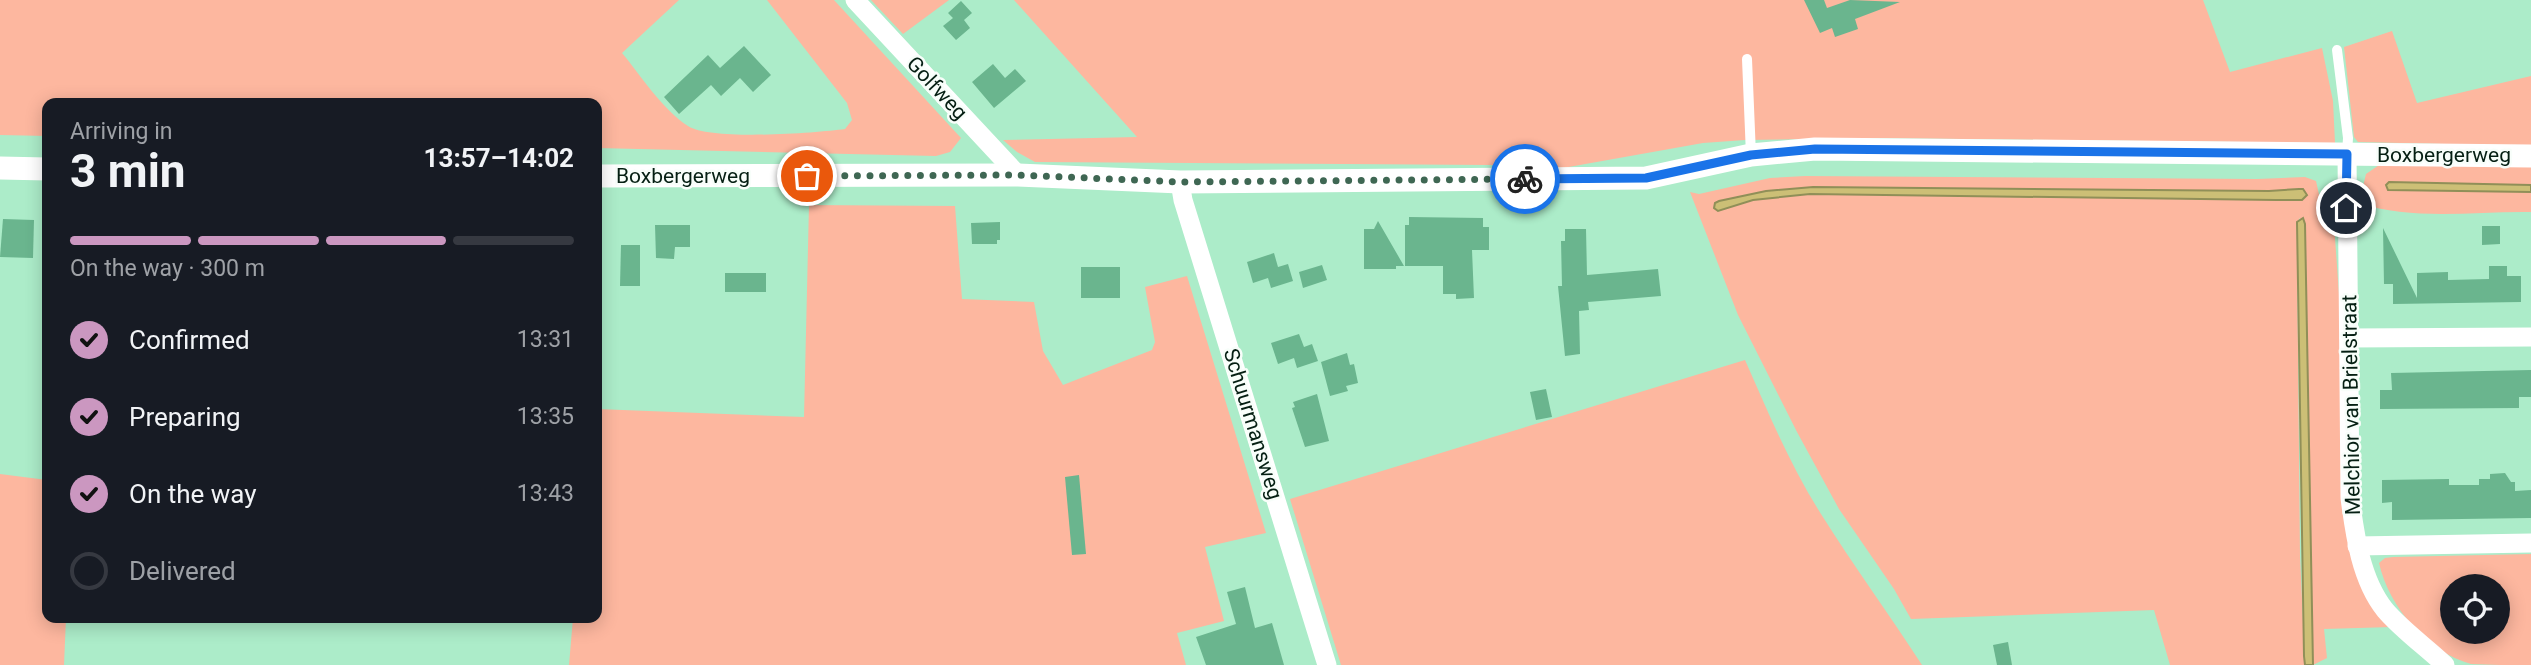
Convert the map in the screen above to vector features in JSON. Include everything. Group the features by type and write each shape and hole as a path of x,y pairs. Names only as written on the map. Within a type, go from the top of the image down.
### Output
{"street":[{"name":"Golfweg","path":"855,0 1018,175"},
{"name":"Boxbergerweg","path":"602,176 1018,175 1180,182 1646,178 1751,155 1815,149 2531,156"},
{"name":"Melchior van Brielstraat","path":"2347,154 2350,498 2357,546 2370,583 2385,610 2445,665"},
{"path":"0,168 42,169"},
{"name":"Schuurmansweg","path":"1180,182 1327,665"},
{"path":"2349,338 2531,338"},
{"path":"2357,546 2531,543"}],"lane":[{"path":"2337,50 2348,138 2347,154"},
{"path":"1747,59 1751,155"}],"shaded area":[{"path":"0,0 679,0 622,53 661,102 688,126 700,131 764,135 845,129 852,120 847,103 767,0 834,0 961,138 950,152 936,156 602,148 602,98 42,98 42,136 0,135"},
{"path":"871,0 949,0 903,34"},
{"path":"1014,0 2203,0 2230,72 2322,48 2333,101 2335,143 1877,138 1745,140 1703,143 1563,168 1490,165 1035,162 1003,140 1137,137"},
{"path":"2392,31 2417,103 2531,76 2531,146 2358,142 2354,137 2344,47"},
{"path":"2382,163 2531,167 2531,185 2389,182 2386,185 2388,190 2531,192 2531,212 2401,212 2359,203 2366,174"},
{"path":"2305,177 2316,181 2321,203 2333,210 2341,322 2341,481 2392,627 2324,629 2327,658 2313,665 2300,218 2297,222 2297,251 2300,556 2305,665 2170,665 2154,610 1911,619 1894,589 1839,509 1797,432 1738,315 1690,192 1699,194 1770,178","holes":["1813,187 2269,191 2299,189 2306,193 2302,200 1811,194 1719,201 1754,193"]},
{"path":"2389,182 2531,185 2531,192 2388,190 2386,185"},
{"path":"1813,187 2269,191 2303,189 2307,195 2302,200 2276,200 1810,194 1753,200 1718,211 1714,208 1719,201 1766,191"},
{"path":"809,205 955,206 962,299 1034,302 1043,351 1063,385 1152,350 1155,342 1145,287 1187,276 1266,533 1205,547 1224,621 1177,633 1186,665 569,665 573,623 602,623 602,409 804,417"},
{"path":"2303,218 2313,665 2305,665 2304,656 2297,222"},
{"path":"1745,360 1799,477 1922,665 1341,665 1290,499"},
{"path":"0,474 42,479 42,623 66,623 64,665 0,665"},
{"path":"2531,554 2531,665 2471,664 2439,649 2412,626 2391,596 2379,563 2385,558"}],"building":[{"path":"1804,0 1824,0 1827,8 1850,0 1900,2 1855,19 1858,29 1835,37 1832,28 1820,33"},
{"path":"961,1 972,13 964,20 970,28 956,40 943,26 953,18 948,13"},
{"path":"744,46 771,75 753,92 740,78 721,96 711,85 679,114 664,97 708,55 720,68"},
{"path":"993,64 1005,78 1015,69 1026,81 994,108 972,82"},
{"path":"1409,217 1483,218 1483,227 1489,227 1489,250 1472,250 1474,298 1456,299 1456,294 1443,294 1443,266 1405,266 1405,225 1409,225"},
{"path":"3,219 34,220 33,258 0,257"},
{"path":"1378,221 1404,266 1396,266 1396,269 1364,269 1364,229 1374,229"},
{"path":"1000,222 1000,240 997,240 997,244 972,244 971,223"},
{"path":"655,225 690,225 690,247 675,247 674,259 656,258"},
{"path":"2482,226 2500,226 2500,244 2482,245"},
{"path":"2383,228 2417,298 2417,273 2448,272 2448,280 2489,279 2489,266 2507,266 2507,276 2521,276 2521,302 2393,304 2393,284 2384,284"},
{"path":"1565,229 1586,229 1587,275 1658,269 1661,296 1588,302 1589,310 1579,311 1580,354 1565,356 1558,286 1562,286 1561,241 1565,241"},
{"path":"621,245 640,245 640,286 620,286"},
{"path":"1274,253 1278,267 1288,264 1293,281 1271,288 1268,278 1253,283 1247,262"},
{"path":"1322,265 1327,280 1303,288 1299,272"},
{"path":"1081,267 1120,267 1120,298 1081,298"},
{"path":"725,273 766,273 766,292 725,292"},
{"path":"1299,334 1304,347 1312,344 1318,361 1297,368 1294,358 1278,364 1271,343"},
{"path":"1347,353 1350,365 1354,364 1358,383 1346,386 1348,391 1330,396 1321,362"},
{"path":"2531,370 2531,397 2519,397 2519,408 2380,409 2380,390 2392,390 2391,373"},
{"path":"1546,389 1552,417 1536,420 1530,392"},
{"path":"1317,394 1329,441 1305,447 1292,408 1295,407 1293,402"},
{"path":"2505,473 2511,482 2515,482 2515,491 2531,490 2531,518 2392,520 2392,502 2382,503 2382,480 2449,479 2449,485 2479,485 2479,479 2490,479 2490,474"},
{"path":"1079,475 1086,554 1072,555 1065,477"},
{"path":"1245,587 1255,628 1272,623 1284,665 1206,665 1196,637 1236,624 1227,592"},
{"path":"2008,642 2012,665 1997,665 1993,645"}],"way so far":[{"path":"807,176 1018,175 1180,182 1525,179"}],"route":[{"path":"1525,179 1646,178 1751,155 1815,149 2347,154 2346,208"}]}
